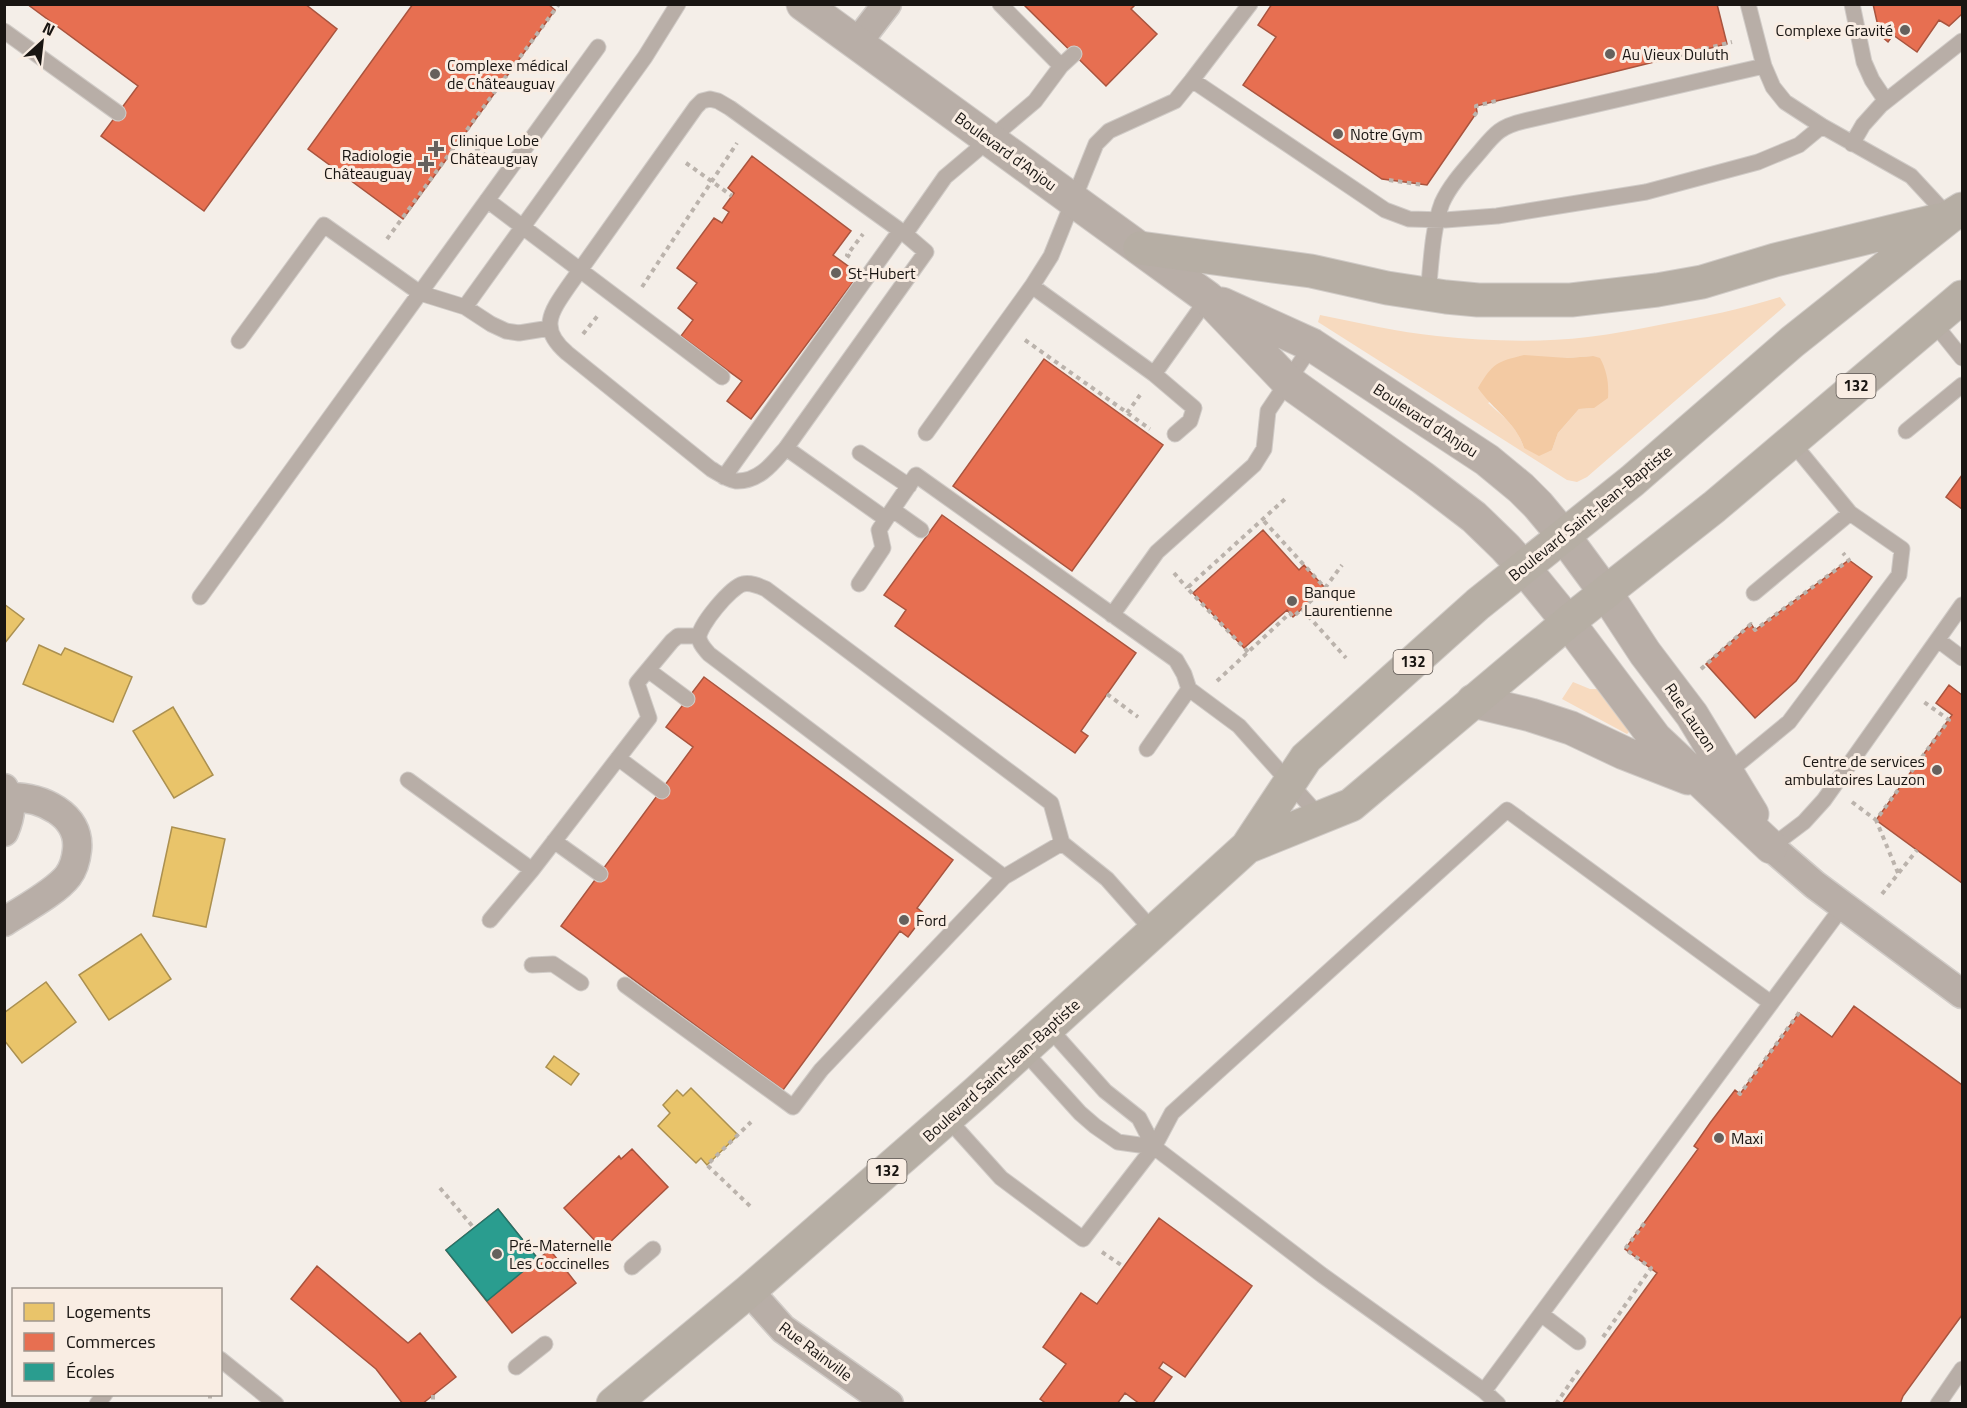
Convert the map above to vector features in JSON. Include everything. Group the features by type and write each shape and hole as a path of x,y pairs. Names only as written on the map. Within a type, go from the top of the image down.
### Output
{"highway":[{"path":"1140,248 1311,271 1387,288 1428,294 1478,300 1560,300 1657,290 1702,282 1775,260 1956,213"},
{"name":"Boulevard Saint-Jean-Baptiste","path":"613,1404 749,1291 1024,1051 1247,848 1306,758 1478,604 1632,481 1792,342 1956,213"},
{"name":"Boulevard Saint-Jean-Baptiste","path":"1247,848 1351,805 1568,622 1714,507 1962,297"}],"street":[{"name":"Boulevard d'Anjou","path":"803,4 1208,298 1287,381 1474,517 1524,568 1568,622"},
{"path":"856,43 887,4"},
{"name":"Boulevard d'Anjou","path":"1208,298 1311,345 1487,460 1538,505 1605,592"},
{"name":"Rue Lauzon","path":"1605,592 1645,653 1692,715 1716,779"},
{"name":"Rue Lauzon","path":"1568,622 1655,738 1716,779 1771,846 1815,885 1962,994"},
{"path":"1473,701 1531,715 1571,728 1624,753 1716,779"},
{"path":"4,832 11,816 7,793 37,801 54,808 67,817 75,831 78,847 76,863 68,877 56,888 4,922"},
{"name":"Rue Rainville","path":"749,1291 783,1329 889,1404"}],"lane":[{"path":"465,307 645,57 678,4"},
{"path":"1000,4 1061,66"},
{"path":"926,433 1051,256 1096,144 1110,131 1175,101 1250,4"},
{"path":"1748,4 1764,66 1773,87 1785,102 1852,144 1900,168 1956,213"},
{"path":"1852,4 1864,62 1872,80 1886,101"},
{"path":"4,31 118,113"},
{"path":"1852,144 1871,115 1962,41"},
{"path":"200,597 598,47"},
{"path":"724,477 902,232 945,177 1035,101 1061,66 1074,54"},
{"path":"1428,294 1438,220 1443,202 1456,180 1499,129 1509,124 1764,66"},
{"path":"1192,80 1385,210 1409,219 1438,220 1497,216 1647,192 1758,162 1798,145 1822,126"},
{"path":"710,99 730,108 902,232 926,252 786,448 762,474 736,481 724,477 702,462 552,338 550,328 556,305 579,270 696,107 702,101 710,99"},
{"path":"487,200 722,377"},
{"path":"239,341 324,225 420,293 465,307 490,324 506,331 519,333 550,328"},
{"path":"1032,286 1154,374 1194,408 1190,421 1175,434"},
{"path":"1154,374 1208,298"},
{"path":"1933,322 1962,358"},
{"path":"1112,615 1157,552 1254,465 1264,449 1268,411 1311,345"},
{"path":"1906,431 1962,385"},
{"path":"1716,779 1789,722 1899,574 1902,549 1850,513 1791,441"},
{"path":"786,448 890,514 921,530"},
{"path":"860,453 909,486"},
{"path":"859,584 884,548 879,530 916,476 1176,660 1185,674 1189,689 1239,726 1320,817"},
{"path":"1754,593 1850,513"},
{"path":"1004,877 709,654 700,644 698,636 701,627 731,590 743,584 754,584 766,589 1051,803 1062,843 1107,879 1154,932"},
{"path":"1771,846 1804,822 1824,800 1962,604"},
{"path":"490,920 649,718 637,683 678,636 698,636"},
{"path":"1938,640 1962,658"},
{"path":"648,670 687,699"},
{"path":"1147,749 1189,689"},
{"path":"618,758 662,790"},
{"path":"408,780 531,870"},
{"path":"947,1118 1001,1178 1083,1239 1154,1148 1172,1113 1508,810 1771,1003"},
{"path":"554,841 600,874"},
{"path":"625,985 793,1107 821,1070 1004,877 1062,843"},
{"path":"1484,1391 1843,906"},
{"path":"532,965 553,963 581,983"},
{"path":"1049,1028 1105,1091 1139,1118 1154,1148 1313,1268 1484,1391 1498,1404"},
{"path":"1024,1051 1080,1113 1095,1126 1118,1142 1154,1148"},
{"path":"632,1267 653,1249"},
{"path":"1541,1314 1578,1341"},
{"path":"516,1367 545,1344"},
{"path":"222,1361 276,1404"},
{"path":"1938,1404 1962,1370"}],"path":[{"path":"403,219 559,4"},
{"path":"461,138 490,158"},
{"path":"640,291 739,139"},
{"path":"681,159 732,196"},
{"path":"843,262 847,255"},
{"path":"578,341 601,312"},
{"path":"1049,357 1104,399 1153,431"},
{"path":"1188,588 1285,500"},
{"path":"1263,520 1325,588"},
{"path":"1698,670 1751,624 1755,630 1849,560"},
{"path":"1218,680 1290,613 1293,617 1325,588 1342,565"},
{"path":"1168,568 1248,652"},
{"path":"1302,609 1346,658"},
{"path":"1107,694 1159,731"},
{"path":"1898,873 1876,820 1949,720"},
{"path":"1879,899 1917,850"},
{"path":"750,1206 707,1165 751,1122"},
{"path":"440,1188 474,1228"},
{"path":"1597,1346 1651,1268 1625,1249 1652,1213"},
{"path":"1556,1404 1583,1365"},
{"path":"433,1395 434,1404"}],"shaded area":[{"path":"1780,297 1786,305 1587,477 1577,482 1567,480 1318,322 1320,315 1393,330 1437,336 1493,340 1550,340 1588,337 1708,316","holes":["1593,356 1594,408 1579,409 1558,433 1552,450 1524,448 1514,429 1488,403 1567,358"]},
{"path":"1524,355 1600,358 1608,382 1608,398 1594,408 1579,409 1558,433 1552,450 1539,456 1524,448 1510,423 1478,388 1496,365"},
{"path":"1573,682 1590,689 1598,689 1630,731 1627,734 1562,699"}],"building: Logements":[{"path":"4,604 24,619 4,644"},
{"path":"39,645 61,655 65,648 132,677 113,722 23,684"},
{"path":"173,707 213,775 174,798 133,731"},
{"path":"172,827 225,839 206,927 153,916"},
{"path":"141,934 171,979 109,1020 79,975"},
{"path":"46,982 76,1022 22,1063 4,1040 4,1013"},
{"path":"554,1056 579,1074 571,1085 546,1067"},
{"path":"691,1088 738,1135 707,1165 701,1158 696,1163 658,1126 670,1113 663,1105 677,1090 683,1096"}],"building: Commerces":[{"path":"27,4 305,4 337,29 204,211 101,136 138,86"},
{"name":"Complexe médical de Châteauguay","path":"413,4 548,4 555,10 403,219 308,149"},
{"path":"1023,4 1136,4 1131,9 1157,34 1106,86"},
{"path":"1272,4 1717,4 1727,44 1476,106 1477,112 1427,185 1382,179 1243,85 1276,37 1258,25"},
{"name":"Complexe Gravité","path":"1873,4 1962,4 1962,14 1949,26 1939,20 1917,52 1893,35 1888,42 1880,35"},
{"path":"752,156 851,231 833,255 859,274 751,419 727,401 742,381 681,336 693,320 678,308 697,283 677,268 714,218 722,223 729,212 723,208 734,193 728,188"},
{"path":"1044,359 1163,445 1072,571 953,486"},
{"path":"1962,475 1962,509 1946,497"},
{"path":"942,515 1136,653 1081,731 1088,736 1075,753 895,626 906,610 884,595"},
{"path":"1263,530 1299,570 1304,565 1325,588 1293,617 1287,610 1244,648 1193,593"},
{"path":"1849,560 1872,577 1796,681 1755,718 1706,664 1751,624 1755,630"},
{"path":"704,677 953,860 917,908 925,914 917,925 908,937 900,931 783,1090 561,926 693,747 666,727"},
{"name":"Centre de services ambulatoires Lauzon","path":"1949,685 1962,695 1962,883 1876,820 1952,715 1936,703"},
{"path":"1854,1006 1962,1085 1962,1315 1903,1396 1900,1404 1562,1404 1657,1273 1625,1249 1698,1149 1694,1146 1710,1123 1735,1090 1740,1094 1799,1013 1832,1037"},
{"path":"632,1149 668,1187 606,1246 602,1242 599,1245 564,1208 619,1156 621,1159"},
{"path":"498,1209 538,1259 550,1250 576,1283 512,1333 446,1250"},
{"path":"1159,1218 1252,1286 1185,1377 1163,1362 1159,1368 1172,1377 1152,1404 1140,1404 1125,1393 1117,1404 1047,1404 1040,1399 1066,1364 1043,1347 1081,1293 1097,1304"},
{"path":"317,1266 408,1343 420,1333 456,1377 422,1404 403,1404 376,1369 291,1299"}],"building: Écoles":[{"name":"Pré-Maternelle Les Coccinelles","path":"498,1209 538,1259 487,1301 446,1250"}],"place":[{"name":"Complexe Gravité","path":"1905,30"},
{"name":"Au Vieux Duluth","path":"1610,54"},
{"name":"Complexe médical de Châteauguay","path":"435,74"},
{"name":"Notre Gym","path":"1338,134"},
{"name":"Clinique Lobe Châteauguay","path":"436,149"},
{"name":"Radiologie Châteauguay","path":"426,164"},
{"name":"St-Hubert","path":"836,273"},
{"name":"Banque Laurentienne","path":"1292,601"},
{"name":"Centre de services ambulatoires Lauzon","path":"1937,770"},
{"name":"Ford","path":"904,920"},
{"name":"Maxi","path":"1719,1138"},
{"name":"Pré-Maternelle Les Coccinelles","path":"497,1254"}]}
